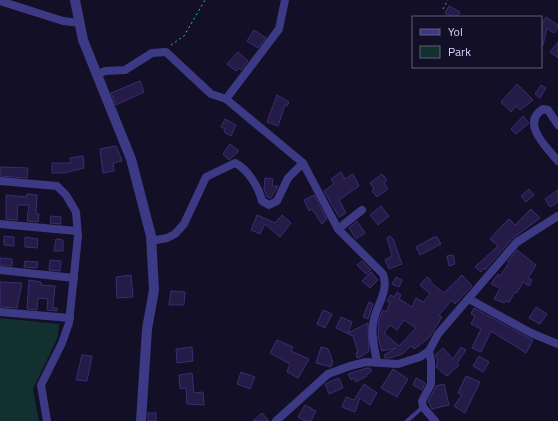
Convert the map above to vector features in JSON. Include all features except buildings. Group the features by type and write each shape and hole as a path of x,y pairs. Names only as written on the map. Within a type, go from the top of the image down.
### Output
{"street":[{"path":"75,0 83,40 131,159 151,241 154,290 147,329 141,421"},
{"path":"226,99 279,29 285,0"},
{"path":"0,1 63,21 80,23"},
{"path":"98,74 106,71 125,70 152,53 166,52 211,94 226,99 304,163 338,229 383,274 385,279 380,304 372,327 377,362"},
{"path":"558,125 548,110 543,109 538,112 534,121 534,128 537,135 558,161"},
{"path":"151,241 167,238 180,230 206,177 214,172 235,163 242,166 260,193 262,202 269,205 277,201 288,178 304,163"},
{"path":"0,181 58,186 66,195 76,212 77,231 70,318 62,343 41,385 47,421"},
{"path":"338,229 362,210"},
{"path":"276,421 328,374 366,362 398,364 420,357 429,351 438,334 517,242 558,216"},
{"path":"0,224 77,231"},
{"path":"0,270 74,278"},
{"path":"469,299 531,333 558,344"},
{"path":"0,312 70,318"},
{"path":"429,351 431,361 431,384 422,401 423,407 435,421"}],"lane":[{"path":"408,421 423,407"}],"path":[{"path":"166,52 169,47 184,36 205,0"},
{"path":"443,9 448,0"}],"green space":[{"path":"0,318 59,324 58,337 33,389 39,421 0,421"}]}
